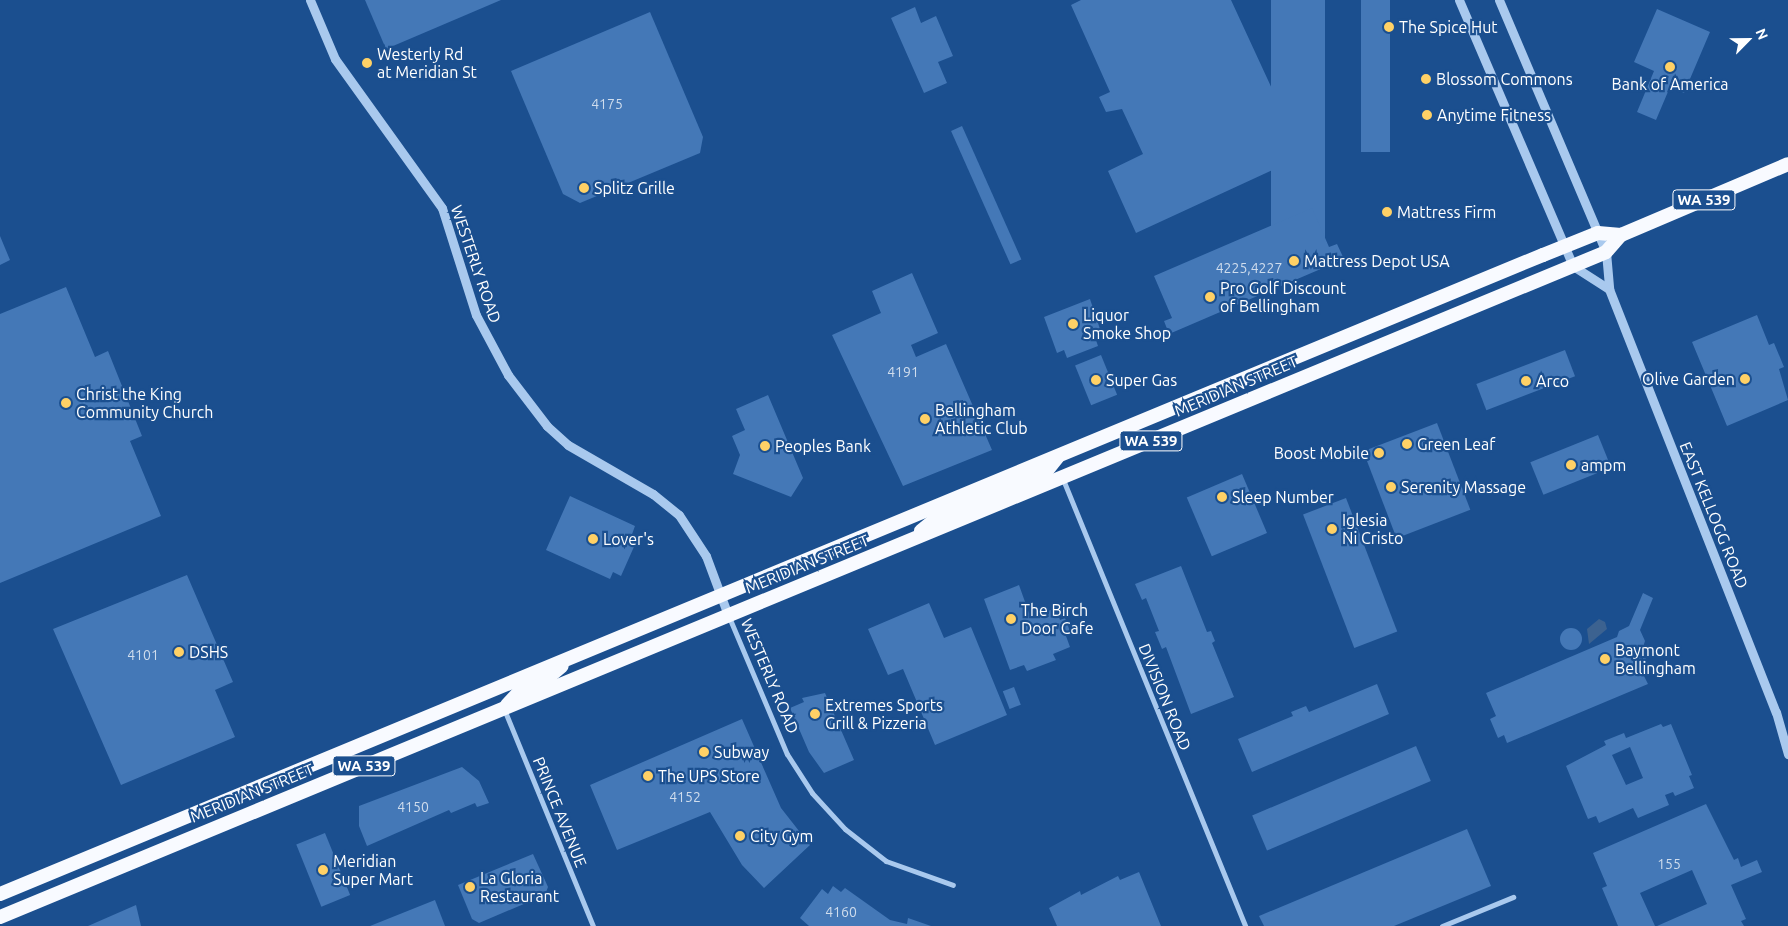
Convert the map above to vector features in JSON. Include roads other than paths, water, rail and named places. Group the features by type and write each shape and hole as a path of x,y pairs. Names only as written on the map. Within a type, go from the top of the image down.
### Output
{"highway":[{"name":"MERIDIAN STREET","path":"0,917 1573,266 1606,252 1621,235 1788,164"},
{"name":"MERIDIAN STREET","path":"0,894 1564,246 1598,233 1621,235"},
{"path":"909,541 937,518 1044,474 1059,456"},
{"path":"503,708 520,691 544,680 577,655"}],"street":[{"name":"WESTERLY ROAD","path":"310,0 335,59 442,208 476,315 528,404 568,445 653,494 678,515 706,556 728,615 787,754 812,793 845,829 886,861 952,885"},
{"path":"1459,0 1573,266 1609,289"},
{"name":"EAST KELLOGG ROAD","path":"1499,0 1606,252 1609,289 1776,712 1788,754"},
{"name":"DIVISION ROAD","path":"1062,477 1245,926"},
{"name":"PRINCE AVENUE","path":"503,708 593,926"},
{"path":"1442,926 1513,897"}],"water":[{"path":"1599,619 1605,622 1607,629 1589,644 1587,629"}],"place":[{"name":"The Spice Hut","path":"1389,27"},
{"name":"Westerly Rd at Meridian St","path":"367,63"},
{"name":"Bank of America","path":"1670,67"},
{"name":"Blossom Commons","path":"1426,79"},
{"name":"Anytime Fitness","path":"1427,115"},
{"name":"Splitz Grille","path":"584,188"},
{"name":"Mattress Firm","path":"1387,212"},
{"name":"Mattress Depot USA","path":"1294,261"},
{"name":"Pro Golf Discount of Bellingham","path":"1210,297"},
{"name":"Liquor Smoke Shop","path":"1073,324"},
{"name":"Olive Garden","path":"1745,379"},
{"name":"Super Gas","path":"1096,380"},
{"name":"Arco","path":"1526,381"},
{"name":"Christ the King Community Church","path":"66,403"},
{"name":"Bellingham Athletic Club","path":"925,419"},
{"name":"Green Leaf","path":"1407,444"},
{"name":"Peoples Bank","path":"765,446"},
{"name":"Boost Mobile","path":"1379,453"},
{"name":"ampm","path":"1571,465"},
{"name":"Serenity Massage","path":"1391,487"},
{"name":"Sleep Number","path":"1222,497"},
{"name":"Iglesia Ni Cristo","path":"1332,529"},
{"name":"Lover's","path":"593,539"},
{"name":"The Birch Door Cafe","path":"1011,619"},
{"name":"DSHS","path":"179,652"},
{"name":"Baymont Bellingham","path":"1605,659"},
{"name":"Extremes Sports Grill & Pizzeria","path":"815,714"},
{"name":"Subway","path":"704,752"},
{"name":"The UPS Store","path":"648,776"},
{"name":"City Gym","path":"740,836"},
{"name":"Meridian Super Mart","path":"323,870"},
{"name":"La Gloria Restaurant","path":"470,887"}]}
